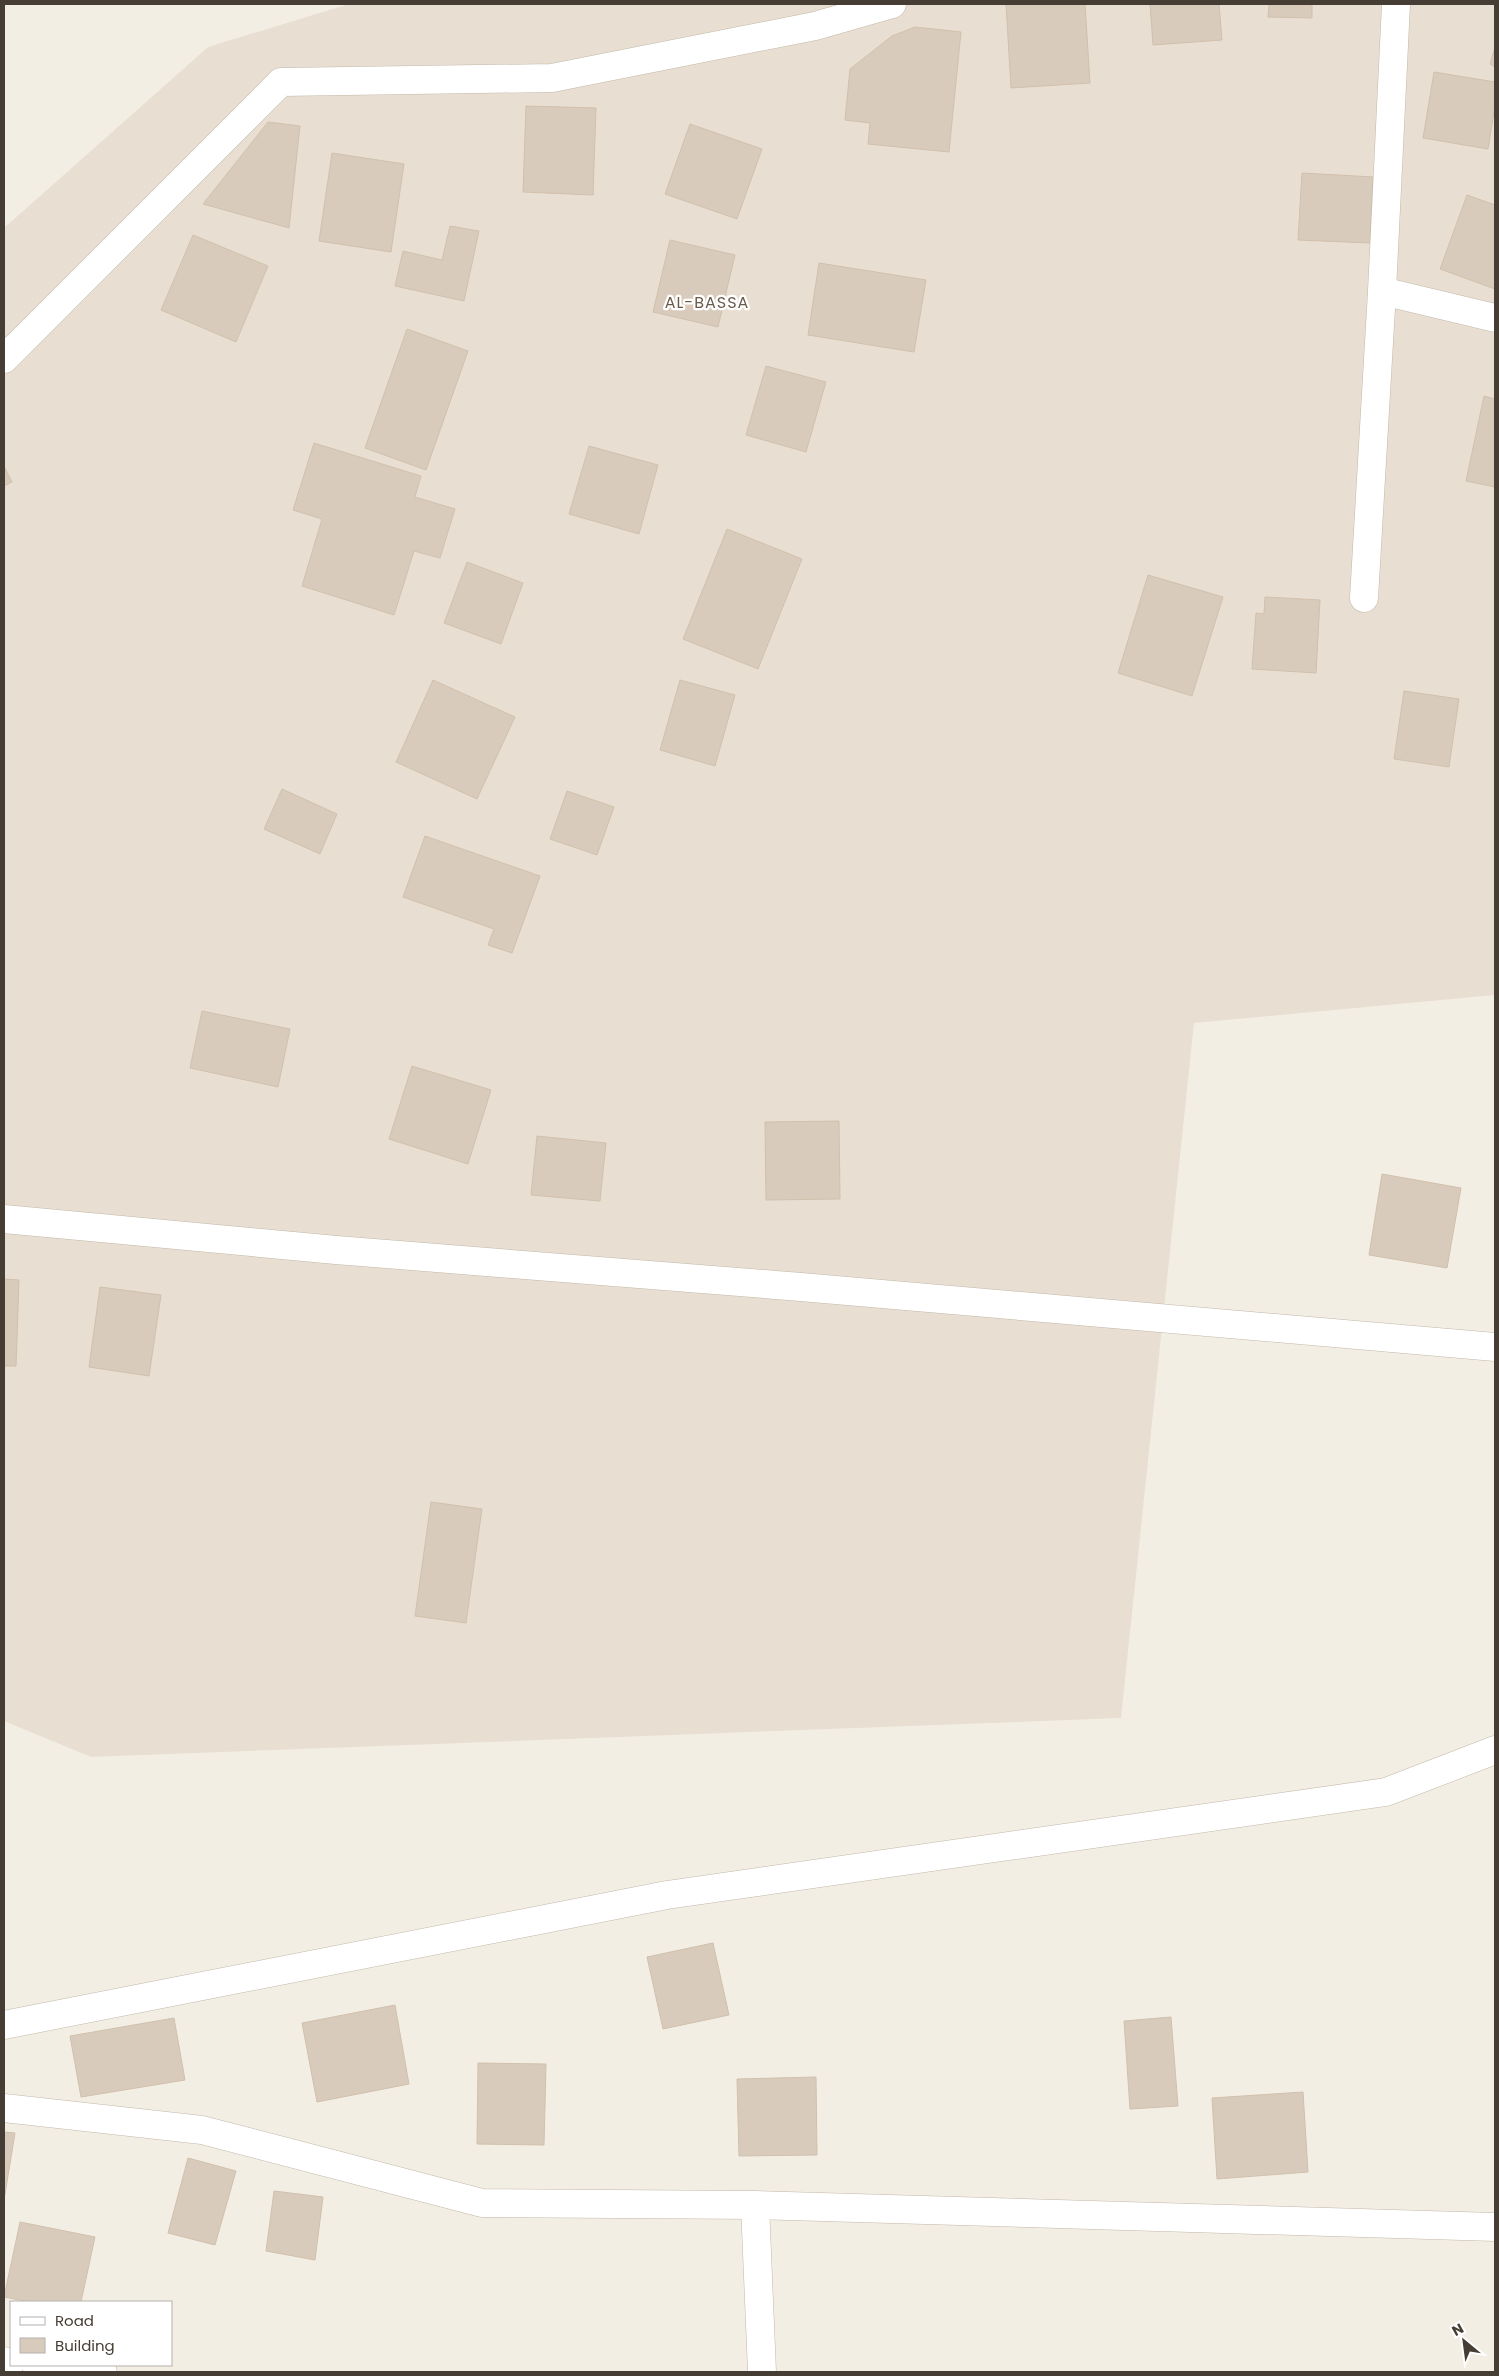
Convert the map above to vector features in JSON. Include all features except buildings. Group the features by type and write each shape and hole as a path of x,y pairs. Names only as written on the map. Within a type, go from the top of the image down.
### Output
{"street":[{"path":"4,359 281,82 552,78 815,26 892,4"},
{"path":"1364,598 1396,4"},
{"path":"1382,291 1495,318"},
{"path":"4,1219 1495,1348"},
{"path":"4,2025 667,1895 1386,1792 1495,1750"},
{"path":"4,2108 202,2130 482,2203 755,2206 1495,2227"},
{"path":"755,2206 762,2372"},
{"path":"46,2366 103,2372"}],"shaded area":[{"path":"349,4 1495,4 1495,995 1194,1023 1121,1718 91,1757 4,1721 4,228 208,47"}],"district":[{"name":"AL-BASSA","path":"707,302"}]}
